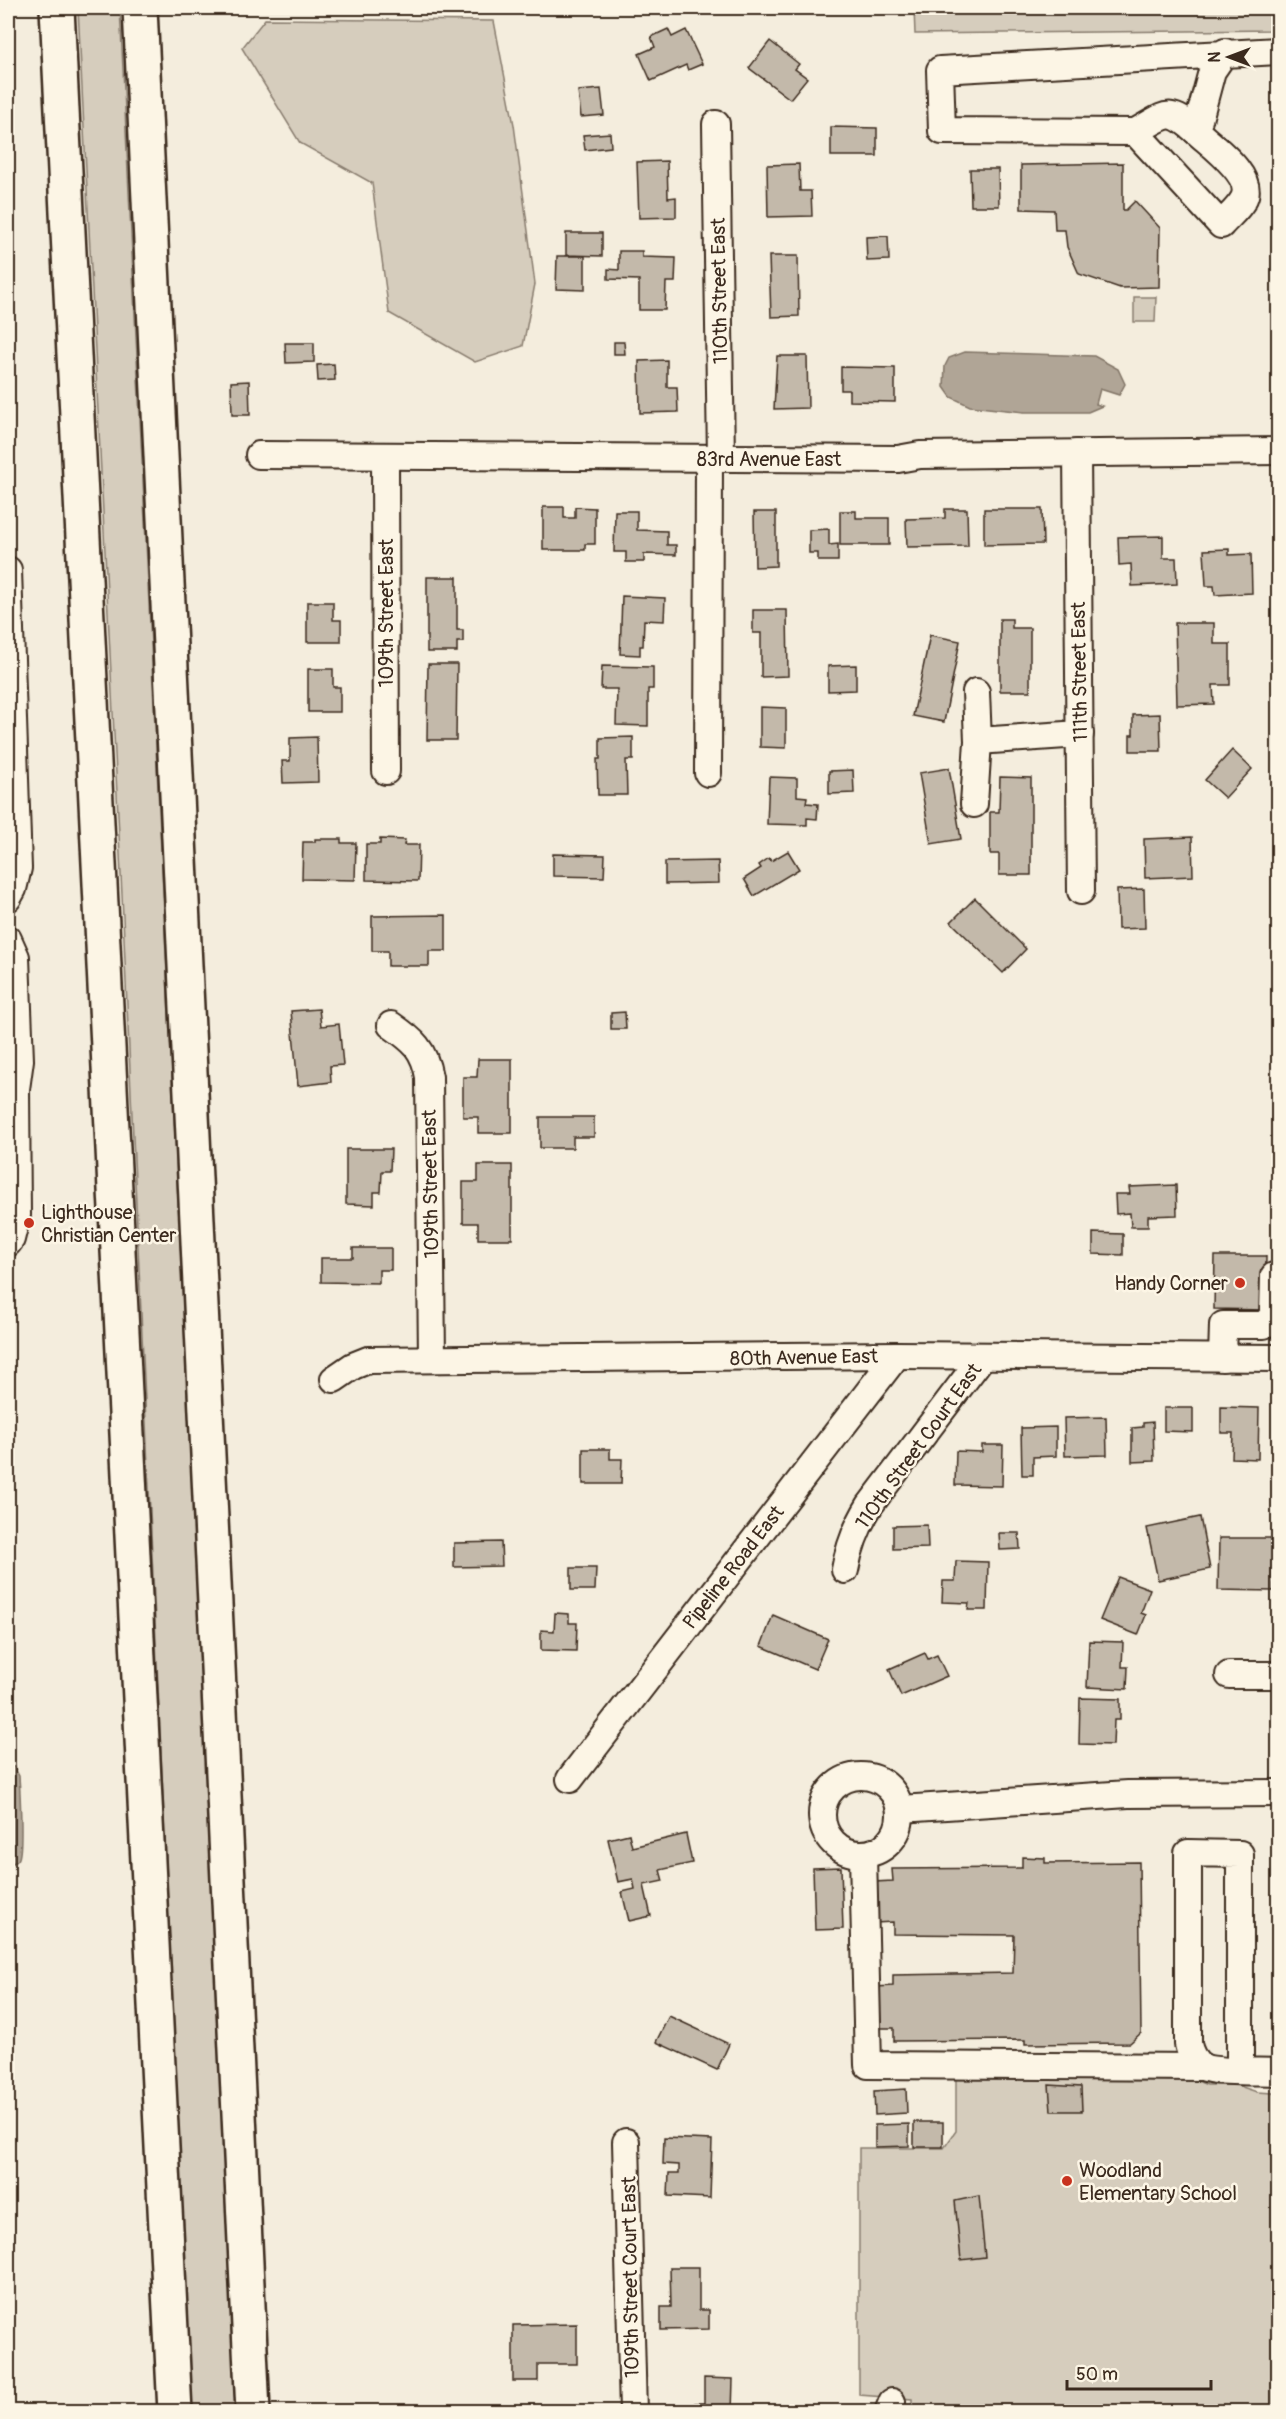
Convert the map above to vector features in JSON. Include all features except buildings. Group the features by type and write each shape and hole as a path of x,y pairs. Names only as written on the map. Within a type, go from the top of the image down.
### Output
{"highway":[{"path":"57,8 175,2412"},
{"path":"140,8 253,2412"}],"street":[{"path":"1136,132 1221,225 1243,200 1246,181 1240,172 1174,114 1136,132 942,131 940,70 1225,52 1278,51"},
{"path":"1196,131 1212,71 1225,52"},
{"name":"110th Street East","path":"708,773 715,459 716,124"},
{"name":"83rd Avenue East","path":"259,455 898,459 920,455 1278,451"},
{"name":"111th Street East","path":"1077,453 1081,891"},
{"name":"109th Street East","path":"385,456 386,771"},
{"path":"8,570 11,745 18,868 13,889 8,898"},
{"path":"974,804 978,741 976,692"},
{"path":"978,741 1080,734"},
{"path":"8,939 16,957 20,1060 16,1089 17,1215 8,1243"},
{"name":"109th Street East","path":"392,1025 418,1046 426,1059 429,1077 432,1358"},
{"path":"1222,1358 1223,1325 1264,1325 1273,1316 1274,1276 1278,1276"},
{"name":"80th Avenue East","path":"334,1379 353,1366 368,1360 432,1358 897,1355 1278,1358"},
{"name":"Pipeline Road East","path":"570,1779 897,1355"},
{"name":"110th Street Court East","path":"845,1570 856,1527 870,1505 983,1356"},
{"path":"1229,1675 1278,1675"},
{"path":"866,1775 889,1786 897,1796 901,1809 901,1822 896,1834 887,1845 876,1852 863,1855 850,1853 838,1847 826,1832 822,1814 824,1801 841,1781 853,1776 866,1775"},
{"path":"901,1809 1128,1794 1278,1793"},
{"path":"1203,2067 1191,2056 1188,2044 1188,1853 1240,1854 1240,2070"},
{"path":"863,1855 868,2065 1203,2067 1278,2072"},
{"name":"109th Street Court East","path":"626,2142 633,2412"}],"shaded area":[{"path":"78,8 120,8 237,2411 191,2411 122,895"},
{"path":"914,8 1272,8 1273,30 915,34"},
{"path":"265,19 494,21 514,125 535,284 523,346 475,362 389,313 372,183 300,143 242,48"},
{"path":"1134,297 1156,297 1155,322 1134,322"},
{"path":"965,352 1094,356 1118,369 1125,384 1119,395 1100,389 1096,404 1102,406 1088,412 1024,412 970,406 951,397 944,387 945,366 949,358"},
{"path":"8,1766 14,1767 19,1776 21,1831 18,1860 8,1864"},
{"path":"969,2076 1016,2079 1190,2078 1207,2085 1236,2085 1257,2092 1273,2093 1278,2098 1278,2411 912,2412 912,2399 859,2395 859,2148 944,2148 956,2131 956,2079 969,2079"}],"place":[{"name":"Lighthouse Christian Center","path":"29,1223"},
{"name":"Handy Corner","path":"1240,1283"},
{"name":"Woodland Elementary School","path":"1067,2181"}]}
